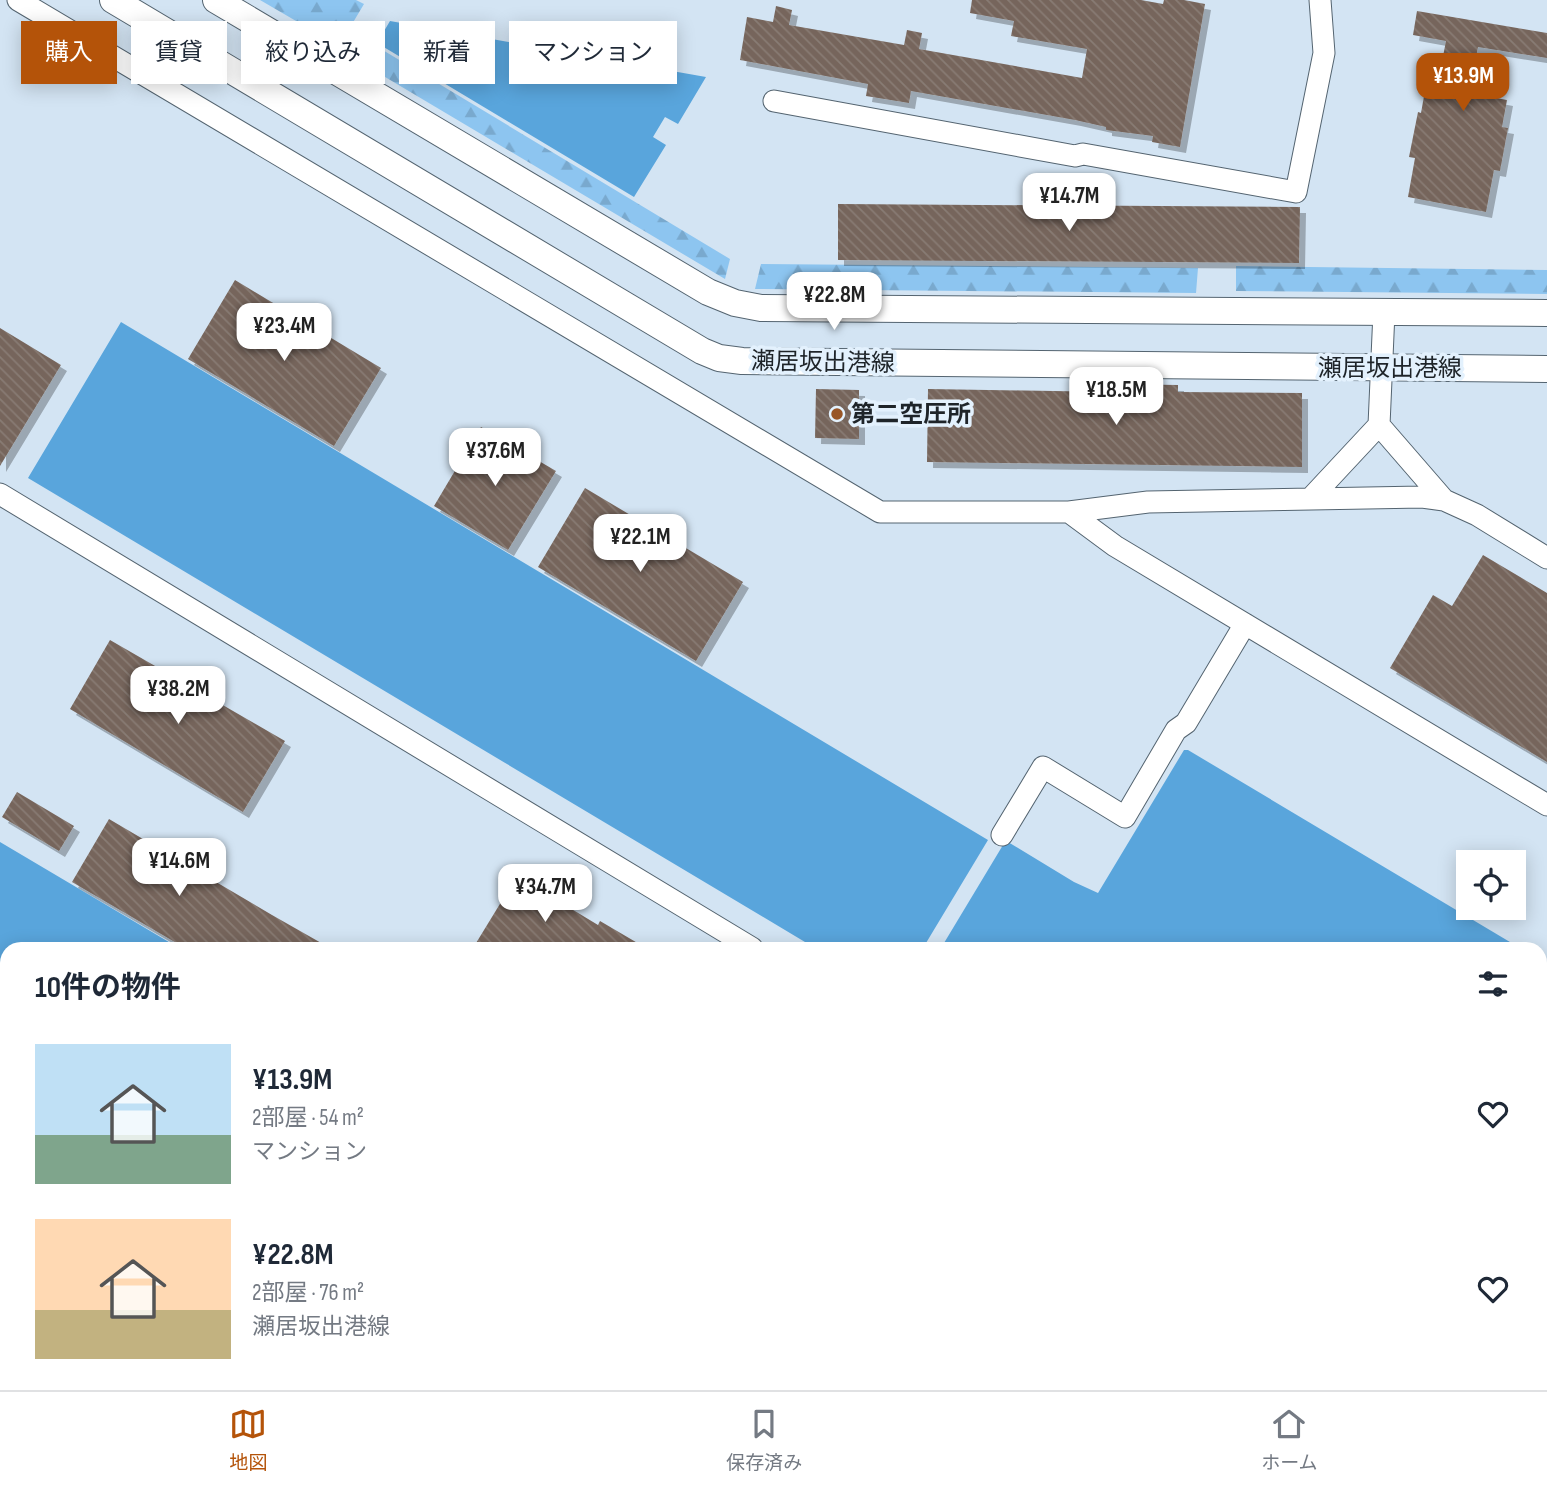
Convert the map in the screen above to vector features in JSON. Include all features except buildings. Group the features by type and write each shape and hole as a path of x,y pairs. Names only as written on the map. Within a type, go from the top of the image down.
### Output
{"main road":[{"name":"瀬居坂出港線","path":"113,0 702,351 719,358 741,362 1547,369"},
{"path":"216,0 708,292 735,303 761,308 1547,313"}],"lane":[{"path":"18,0 880,512 1069,512 1147,502 1422,497 1444,500 1477,515 1547,558"},
{"path":"774,101 1075,156 1083,154 1296,192 1324,53 1320,0"},
{"path":"1310,499 1379,425 1384,312"},
{"path":"1379,425 1444,500"},
{"path":"0,494 742,942"},
{"path":"1069,512 1115,545 1547,805"},
{"path":"1002,835 1043,767 1125,817 1176,730 1186,723 1245,624"}],"green space":[{"path":"260,0 356,0 364,4 354,21 296,21"},
{"path":"385,51 399,60 399,84 439,84 730,259 725,279 385,77"},
{"path":"761,264 1198,268 1196,293 755,289"},
{"path":"1236,266 1547,270 1547,294 1236,291"}],"shaded area":[{"path":"390,21 399,23 399,56 385,48 385,29"},
{"path":"495,40 509,42 509,84 677,84 677,72 706,77 678,124 665,117 653,137 666,145 634,197 445,84 495,84"},
{"path":"121,322 988,840 927,942 805,942 28,478"},
{"path":"1184,750 1188,750 1456,910 1456,920 1473,920 1510,942 945,942 1003,845 1008,842 1074,882 1098,893"},
{"path":"0,842 169,942 0,942"}],"place":[{"name":"第二空圧所","path":"837,414"}]}
